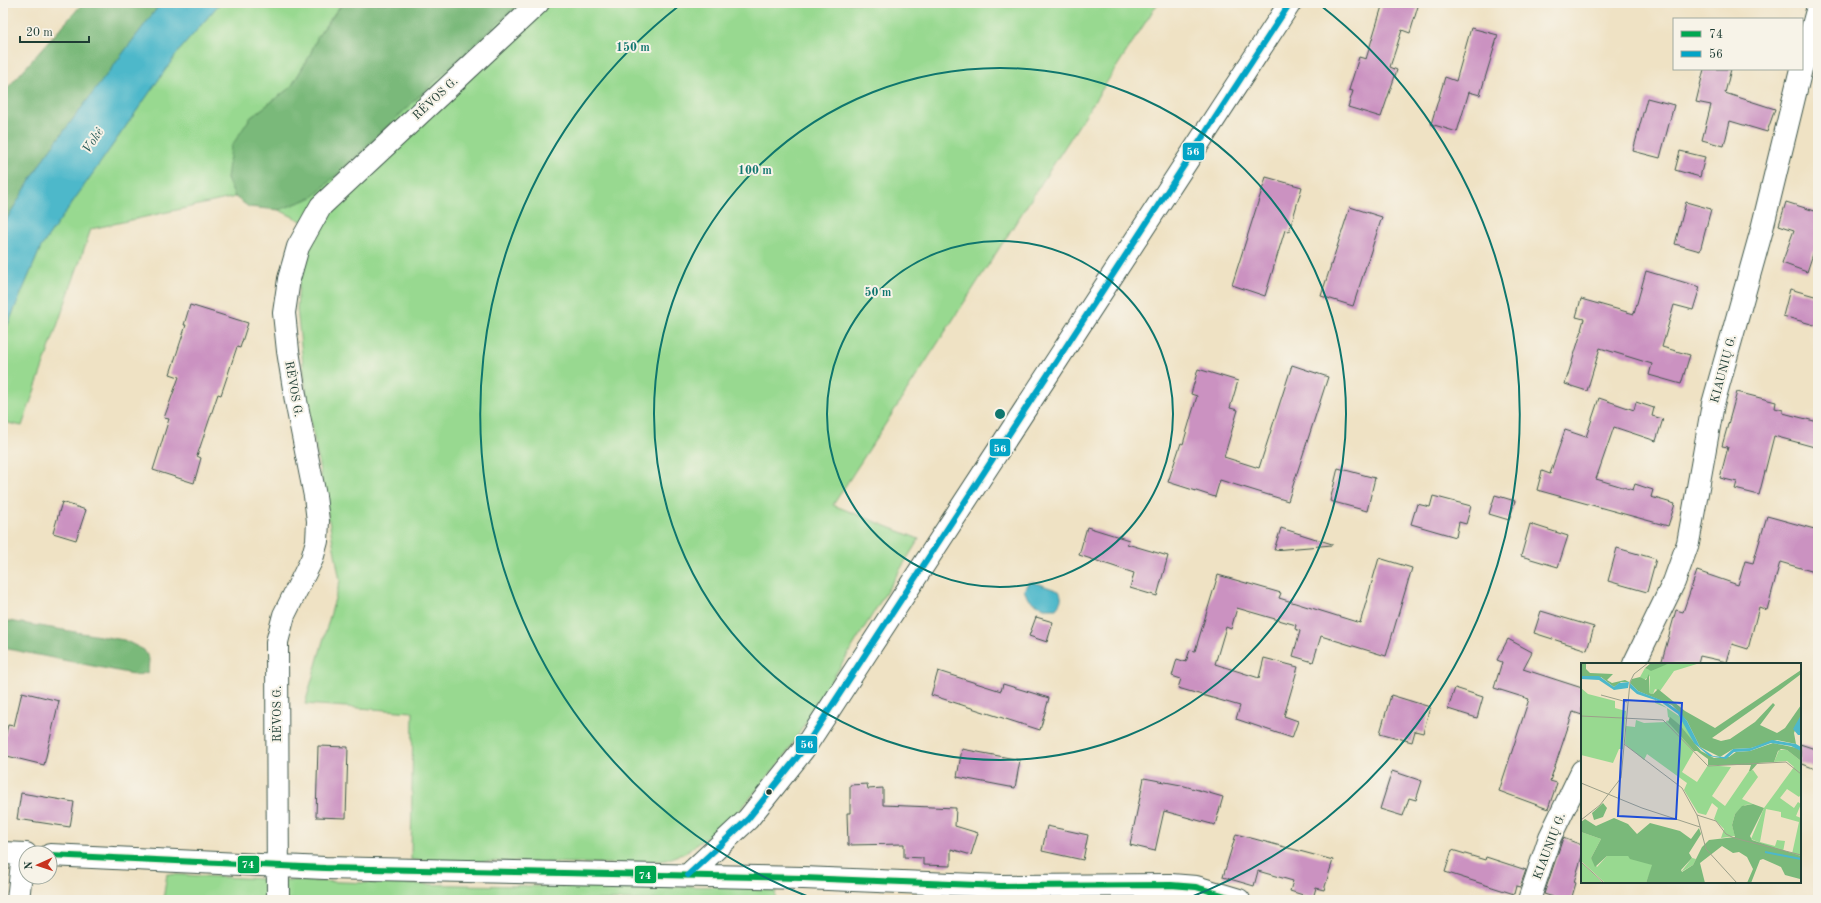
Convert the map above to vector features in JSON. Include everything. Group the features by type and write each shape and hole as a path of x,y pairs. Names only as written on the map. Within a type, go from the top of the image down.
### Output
{"street":[{"name":"RĖVOS G.","path":"278,900 276,866 277,642 284,615 312,559 317,541 318,521 315,496 296,401 284,313 289,279 298,247 321,206 538,3"},
{"path":"688,875 748,819 803,750 1290,3"},
{"path":"1803,62 1818,7"},
{"name":"KIAUNIŲ G.","path":"1634,663 1674,582 1688,543 1713,404 1761,233 1801,70"},
{"name":"KIAUNIŲ G.","path":"1529,900 1550,837 1581,773"},
{"path":"17,854 18,900"},
{"path":"58,855 276,866 688,875 1002,886 1171,885 1196,887 1239,900"}],"green space":[{"path":"83,3 161,3 45,156 3,225 3,93"},
{"path":"220,3 342,3 318,36 309,57 291,87 250,118 227,179 235,197 91,229 22,426 3,422 3,336 41,247 178,52"},
{"path":"343,3 520,3 452,65 313,197 279,210 249,207 235,197 227,179 231,147 250,118 291,87 309,57 318,36"},
{"path":"520,3 1158,3 833,505 919,539 785,756 736,815 685,853 666,860 630,864 411,860 413,712 305,704 340,581 307,400 297,309 299,282 305,254 318,229 279,210 313,197 452,65"},
{"path":"3,620 124,640 144,650 149,659 148,672 138,675 3,648"},
{"path":"167,874 395,884 624,887 776,886 775,900 163,900"}],"water":[{"name":"Vokė","path":"161,3 220,3 178,52 41,247 3,336 3,225 45,156"},
{"path":"1033,582 1059,591 1061,600 1056,608 1044,608 1028,599 1024,590 1028,583"}],"building":[{"path":"1383,3 1419,3 1410,33 1402,30 1390,67 1397,70 1381,117 1348,107 1353,91 1349,90 1359,57 1366,59"},
{"path":"1471,28 1498,35 1480,95 1469,92 1457,132 1431,124 1445,77 1456,81"},
{"path":"1704,70 1731,70 1725,93 1775,109 1767,132 1730,121 1724,146 1702,140 1711,105 1696,102"},
{"path":"1647,98 1674,105 1660,158 1633,151"},
{"path":"1680,151 1705,157 1700,177 1675,170"},
{"path":"1266,177 1302,187 1289,232 1285,230 1265,296 1232,285"},
{"path":"1686,202 1711,209 1700,251 1675,244"},
{"path":"1786,202 1818,212 1818,239 1807,272 1782,263 1794,230 1779,225"},
{"path":"1350,207 1382,217 1353,306 1321,296"},
{"path":"1646,271 1700,287 1693,310 1674,305 1662,347 1690,355 1681,384 1649,375 1652,364 1600,348 1587,391 1565,384 1582,330 1584,319 1576,317 1581,299 1634,314"},
{"path":"1790,289 1818,297 1818,326 1783,316"},
{"path":"190,305 248,323 240,348 237,347 221,395 218,394 197,456 201,458 194,483 153,470 169,419 164,418 179,377 170,374 186,325 184,325"},
{"path":"1292,365 1328,377 1288,501 1220,480 1215,497 1168,482 1181,443 1183,444 1197,396 1191,394 1198,369 1238,381 1230,408 1238,410 1224,457 1259,468"},
{"path":"1737,392 1776,402 1775,408 1783,410 1783,413 1818,422 1818,448 1774,436 1759,495 1735,489 1737,482 1720,478 1728,447 1722,446"},
{"path":"1599,398 1634,410 1636,402 1654,408 1652,416 1663,419 1656,441 1614,427 1596,479 1633,490 1635,484 1653,490 1651,497 1675,504 1668,526 1537,490 1542,471 1550,474 1565,430 1586,437"},
{"path":"1338,468 1375,478 1367,511 1330,501"},
{"path":"1495,495 1515,501 1509,520 1489,514"},
{"path":"1433,496 1471,506 1466,524 1459,522 1456,537 1411,524 1417,504 1430,507"},
{"path":"62,502 86,510 76,540 53,533"},
{"path":"1767,516 1818,530 1818,573 1780,562 1767,610 1759,607 1748,649 1732,644 1727,662 1700,656 1698,663 1661,663 1676,610 1683,612 1697,571 1738,585 1745,561 1753,563"},
{"path":"1530,524 1568,536 1558,567 1521,556"},
{"path":"1087,527 1129,540 1127,544 1168,556 1157,596 1130,588 1134,573 1079,555"},
{"path":"1281,528 1332,544 1332,545 1274,550"},
{"path":"1617,548 1656,559 1647,592 1608,581"},
{"path":"1379,558 1412,568 1386,656 1321,636 1313,662 1293,656 1300,631 1295,629 1296,625 1237,608 1231,629 1226,627 1215,664 1259,678 1264,658 1298,667 1284,716 1298,721 1292,738 1236,719 1240,706 1178,688 1181,679 1172,676 1177,659 1186,662 1190,650 1195,651 1218,575 1281,593 1279,598 1360,623"},
{"path":"1541,611 1594,627 1587,650 1534,633"},
{"path":"1036,617 1053,622 1047,642 1029,636"},
{"path":"1508,639 1532,652 1523,669 1581,688 1581,715 1573,712 1550,781 1557,783 1548,809 1499,791 1529,699 1494,688 1502,662 1497,660"},
{"path":"938,671 1001,691 1003,684 1049,698 1040,730 931,695"},
{"path":"1455,688 1483,697 1477,718 1448,709"},
{"path":"22,692 59,701 44,765 3,755 3,745 8,725 14,726"},
{"path":"1391,695 1430,707 1423,733 1415,731 1412,742 1380,733"},
{"path":"1801,744 1818,750 1818,770 1801,763"},
{"path":"318,746 348,747 346,818 316,817"},
{"path":"962,749 1020,760 1015,788 957,777"},
{"path":"1392,771 1422,781 1416,800 1409,798 1403,816 1380,809"},
{"path":"1144,778 1181,785 1223,797 1215,825 1164,811 1155,851 1130,845"},
{"path":"867,784 868,789 883,788 883,805 956,808 955,826 978,833 971,855 951,849 951,866 923,865 923,858 904,857 904,844 848,845 847,813 850,813 850,785"},
{"path":"21,793 74,802 70,827 17,819"},
{"path":"1047,826 1088,835 1083,860 1042,851"},
{"path":"1236,834 1333,860 1324,890 1316,888 1313,898 1290,891 1293,881 1258,871 1254,886 1223,877"},
{"path":"1563,838 1581,845 1581,859 1574,882 1576,883 1571,900 1563,900 1544,894"},
{"path":"1452,850 1485,860 1486,857 1526,870 1520,887 1516,886 1514,894 1445,872"}],"transit line":[{"name":"56","path":"688,875 748,819 803,750 1290,3"},
{"name":"74","path":"58,855 325,868 803,878 1001,886 1171,885 1196,887 1239,900"}]}
